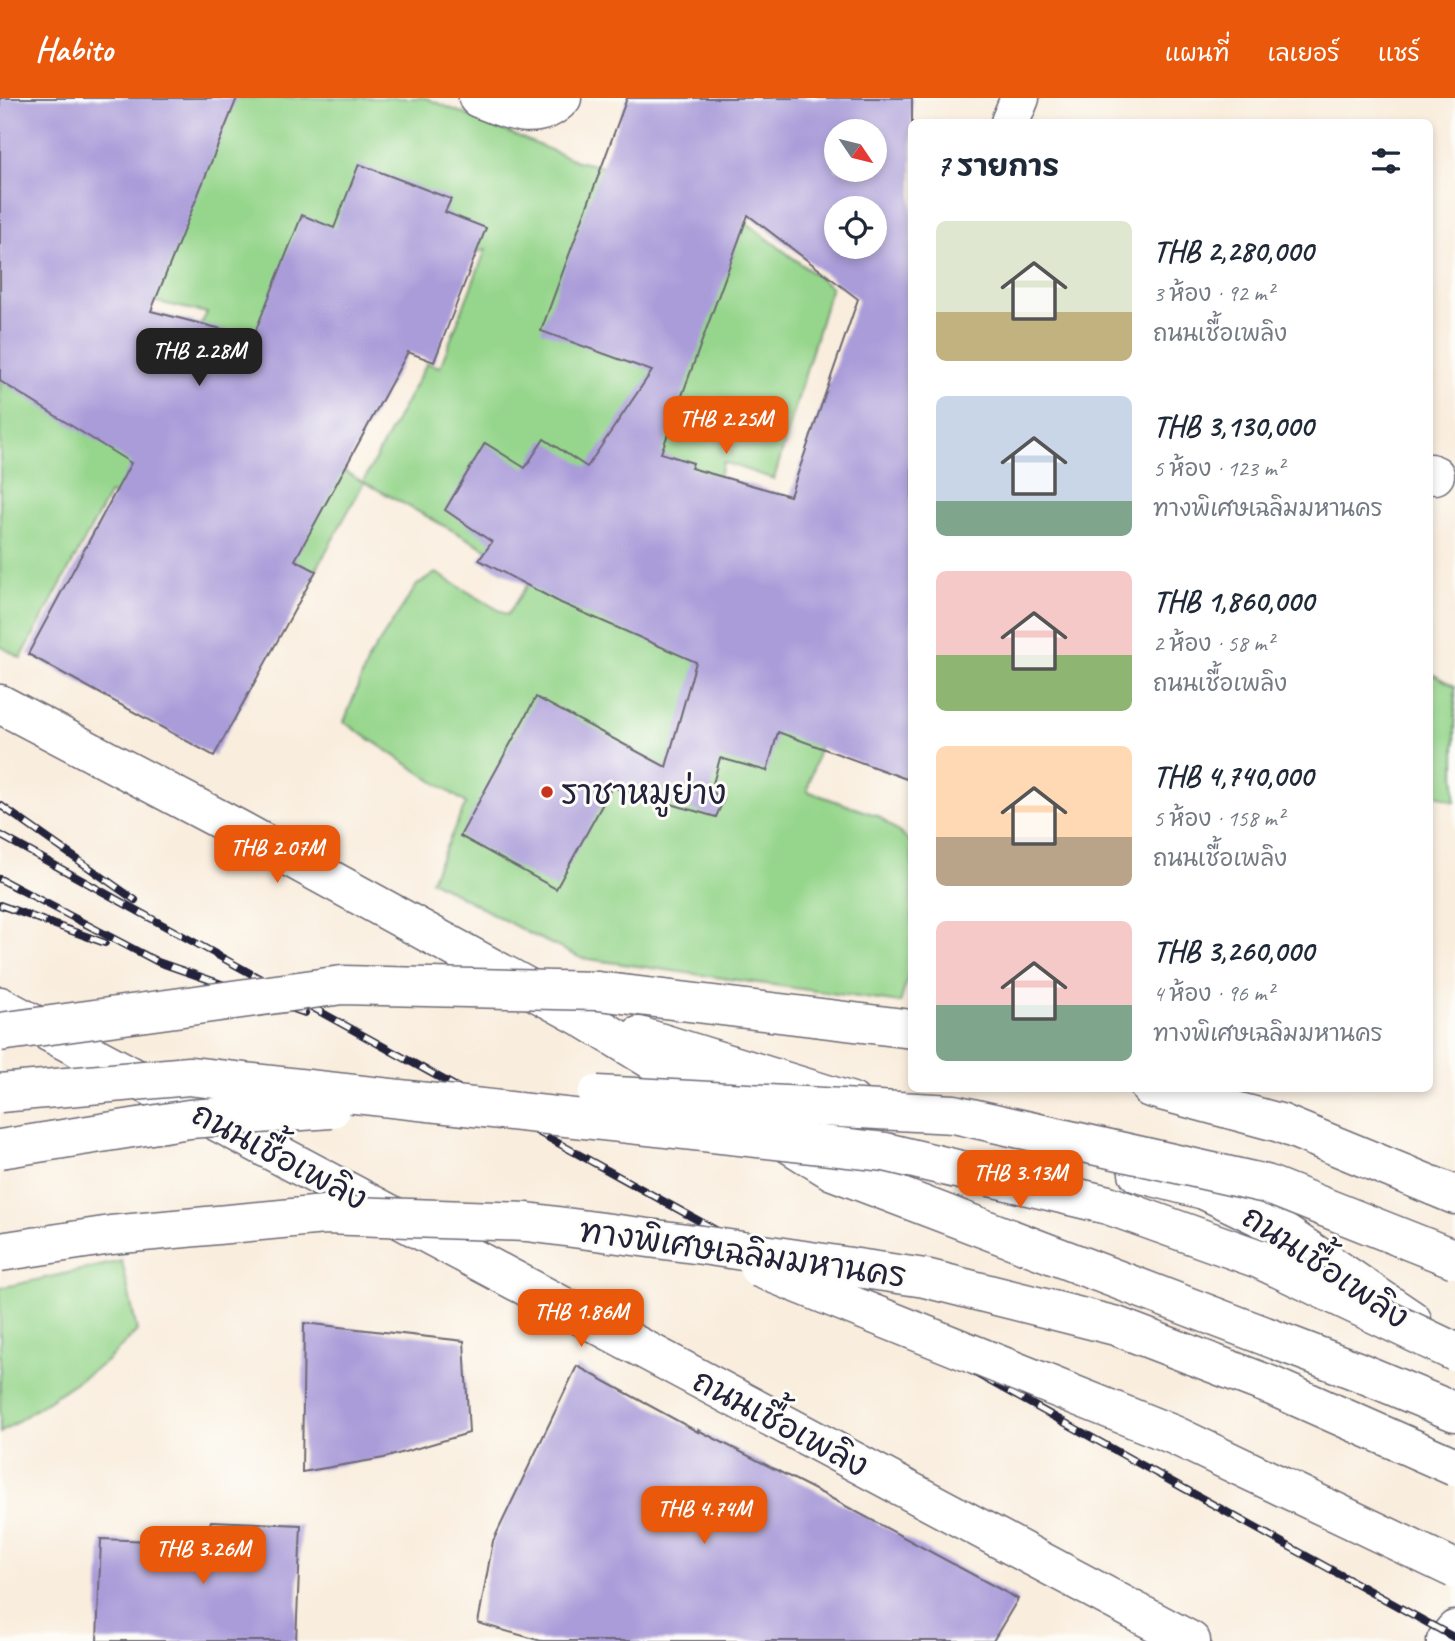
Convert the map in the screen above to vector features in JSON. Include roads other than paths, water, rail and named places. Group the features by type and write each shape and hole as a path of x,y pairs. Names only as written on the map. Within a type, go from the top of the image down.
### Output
{"main road":[{"path":"478,98 521,114 543,111 562,98"},
{"path":"1011,119 1020,98"},
{"name":"ถนนเชื้อเพลิง","path":"0,704 239,829 580,1017 833,1171 1357,1371 1455,1412"},
{"path":"0,1032 342,985 598,991 908,1029"},
{"name":"ถนนเชื้อเพลิง","path":"0,1006 1191,1641"},
{"name":"ถนนเชื้อเพลิง","path":"580,1017 887,1114 1204,1190 1260,1217 1406,1315 1455,1364"},
{"path":"0,1093 189,1076 885,1152 1108,1205 1259,1259 1455,1352"},
{"path":"1165,1092 1280,1123 1455,1195"},
{"path":"0,1149 189,1119 555,1093 954,1114 1266,1184 1455,1259"},
{"name":"ทางพิเศษเฉลิมมหานคร","path":"0,1252 111,1235 324,1215 527,1222 702,1245 925,1278 1116,1326 1272,1387 1455,1467"},
{"path":"702,1245 1174,1436 1455,1569"},
{"path":"1446,1641 1455,1630"}],"railway":[{"path":"0,805 135,900"},
{"path":"0,835 1455,1638"},
{"path":"0,879 158,962 305,1013"},
{"path":"0,905 105,943"}],"place":[{"name":"ราชาหมูย่าง","path":"547,792"}]}
